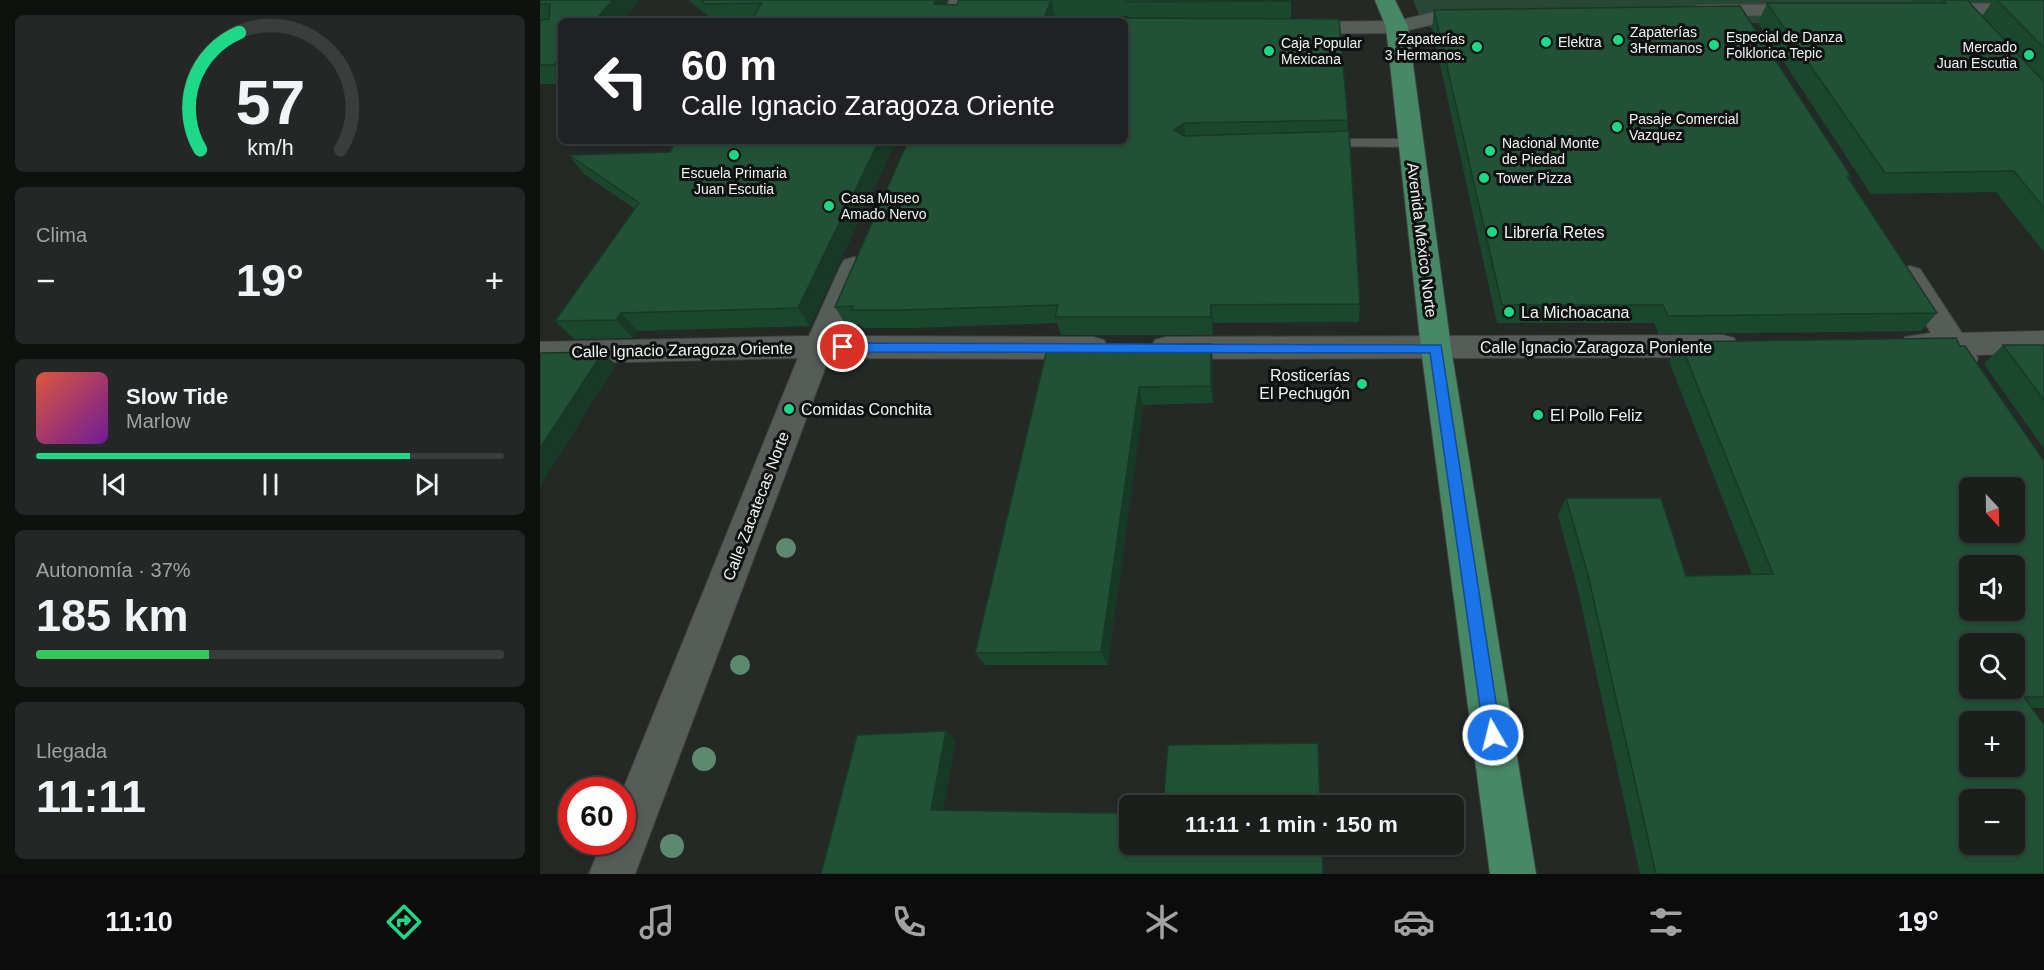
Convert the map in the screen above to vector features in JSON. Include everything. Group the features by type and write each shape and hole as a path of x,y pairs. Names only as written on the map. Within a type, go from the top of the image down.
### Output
{"main road":[{"name":"Avenida México Norte","path":"1385,0 1397,27 1409,143 1436,348 1513,874"}],"street":[{"path":"953,18 959,0"},
{"path":"1676,12 1739,14 1828,9"},
{"path":"1906,9 2044,10"},
{"path":"1958,9 1982,34"},
{"path":"1279,28 1397,27 1438,17 1498,15"},
{"name":"Calle Zacatecas Norte","path":"612,874 819,348 867,237"},
{"path":"1897,256 1979,384"},
{"path":"1893,345 2044,342"},
{"name":"Calle Ignacio Zaragoza Poniente","path":"1436,348 1752,346"},
{"name":"Calle Ignacio Zaragoza Oriente","path":"540,353 819,348 1436,348"}],"lane":[{"path":"1312,144 1409,143"}],"green space":[{"path":"1413,0 2044,0 2044,23 1734,23 1432,28 1423,24"}],"building":[{"path":"540,0 613,0 597,18 558,18 558,60 554,65 540,65 540,20 549,19 550,4 540,4"},
{"path":"701,0 935,0 934,4 957,5 959,0 1051,0 1044,18 753,18 762,3 705,4"},
{"path":"1126,0 1291,0 1291,1 1126,2"},
{"path":"1943,0 1967,0 2044,82 2044,208 2014,171 1885,173 1767,3 1946,3"},
{"path":"1997,0 2044,0 2044,48"},
{"path":"1740,6 1937,313 1668,316 1663,305 1502,305 1434,10"},
{"path":"1128,18 1339,19 1348,120 1184,123 1174,130 1184,136 1349,131 1360,304 1211,305 1211,317 1055,317 1058,305 904,310 851,310 853,306 835,307 907,144 1128,144"},
{"path":"674,144 878,144 798,308 621,313 616,320 555,321 639,203 569,155 670,152"},
{"path":"1956,338 1960,346 1965,346 2044,461 2044,697 2025,697 2025,633 1959,633 1959,699 2025,698 2044,725 2044,874 1656,874 1588,575 1566,498 1661,498 1686,576 1773,574 1680,342"},
{"path":"1211,344 1211,386 1139,387 1101,652 975,653 1048,345"},
{"path":"2003,345 2044,345 2044,400"},
{"path":"603,352 540,448 540,354"},
{"path":"946,731 931,810 1119,813 1119,855 1322,855 1323,874 821,874 857,735"},
{"path":"1318,743 1320,795 1164,795 1168,745"}],"place":[{"name":"Zapaterías 3Hermanos","path":"1618,40"},
{"name":"Elektra","path":"1546,42"},
{"name":"Especial de Danza Folklorica Tepic","path":"1714,45"},
{"name":"Zapaterías 3 Hermanos.","path":"1477,47"},
{"name":"Caja Popular Mexicana","path":"1269,51"},
{"name":"Mercado Juan Escutia","path":"2029,55"},
{"name":"Pasaje Comercial Vazquez","path":"1617,127"},
{"name":"Nacional Monte de Piedad","path":"1490,151"},
{"name":"Escuela Primaria Juan Escutia","path":"734,155"},
{"name":"Tower Pizza","path":"1484,178"},
{"name":"Casa Museo Amado Nervo","path":"829,206"},
{"name":"Librería Retes","path":"1492,232"},
{"name":"La Michoacana","path":"1509,312"},
{"name":"Rosticerías El Pechugón","path":"1362,384"},
{"name":"Comidas Conchita","path":"789,409"},
{"name":"El Pollo Feliz","path":"1538,415"}],"route":[{"path":"843,347 1436,348 1493,735"}]}
